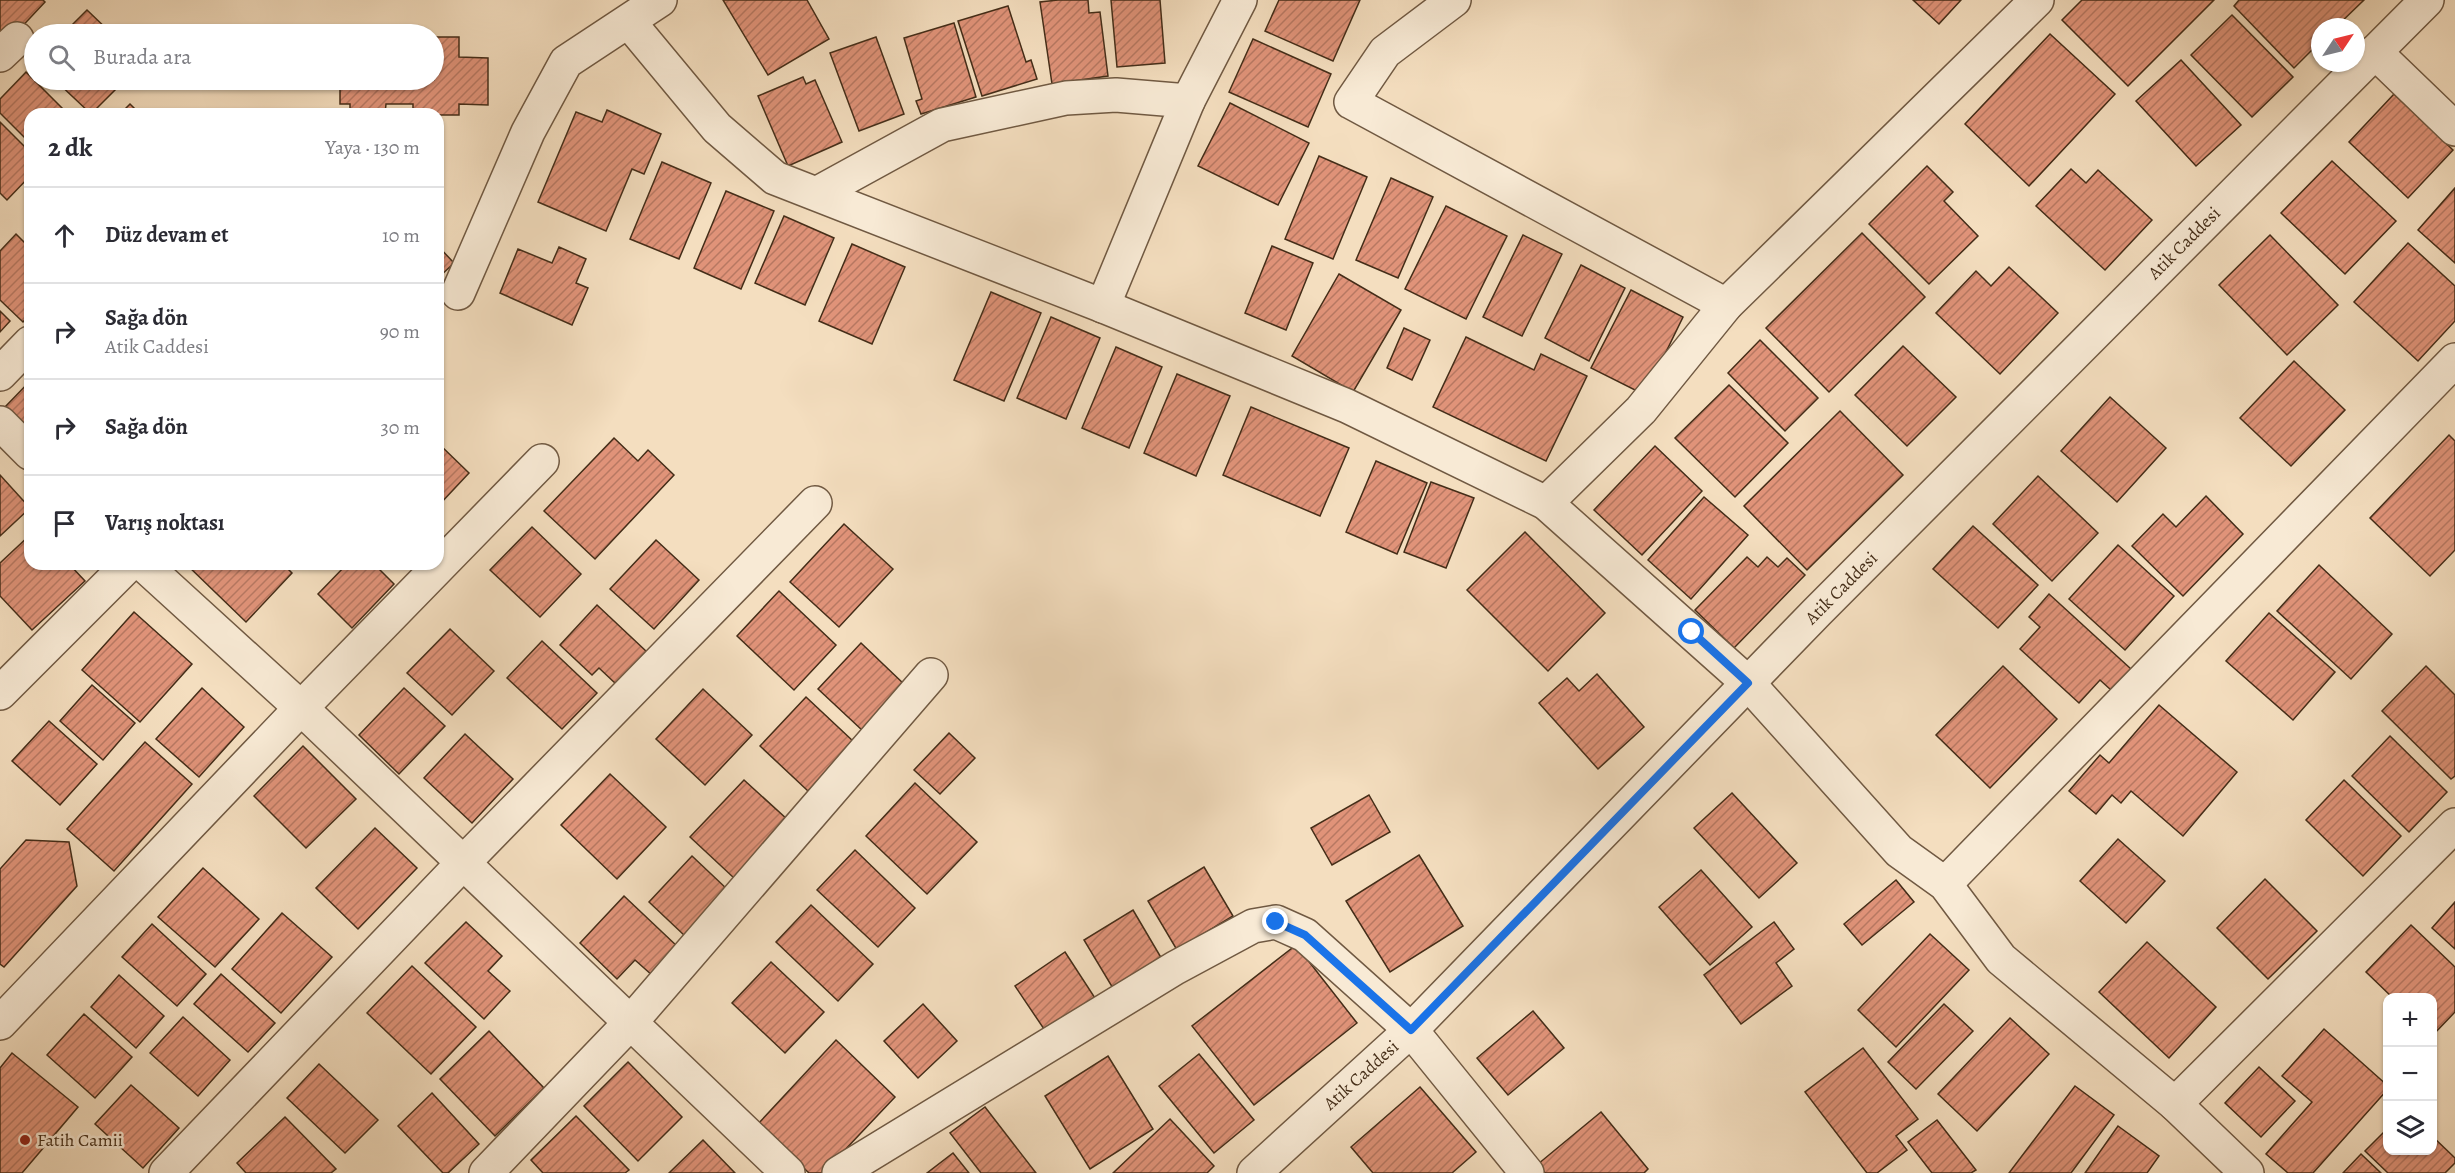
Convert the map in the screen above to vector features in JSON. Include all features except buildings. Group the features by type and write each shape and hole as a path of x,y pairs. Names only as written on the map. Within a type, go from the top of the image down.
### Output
{"street":[{"path":"458,293 528,132 566,62 660,0"},
{"path":"1103,306 1188,101 1240,0"},
{"path":"1454,0 1385,52 1351,102 1726,305"},
{"path":"1546,503 1641,410 1726,305 2037,0"},
{"name":"Atik Caddesi","path":"1254,1173 1411,1030 1748,683 2427,0"},
{"path":"629,22 717,128 775,178 1103,306 1347,406 1546,503 1748,683 1899,851 1944,884 2001,960 2175,1104 2247,1173"},
{"path":"2375,52 2455,129"},
{"path":"818,193 942,126 1066,98 1116,95 1188,101"},
{"path":"0,374 24,349"},
{"path":"1944,884 2455,360"},
{"path":"0,423 24,447"},
{"path":"444,561 542,461"},
{"path":"166,1173 463,863 815,503"},
{"path":"0,693 123,570"},
{"path":"150,570 301,708 788,1173"},
{"path":"0,1023 436,570"},
{"path":"486,1173 630,1023 931,675"},
{"path":"2175,1104 2455,825"},
{"path":"839,1173 1175,968 1253,926 1276,922 1305,935 1411,1030 1527,1173"}],"place":[{"name":"Fatih Camii","path":"25,1140"}],"route":[{"path":"1276,922 1305,935 1411,1030 1748,683 1692,632"}]}
